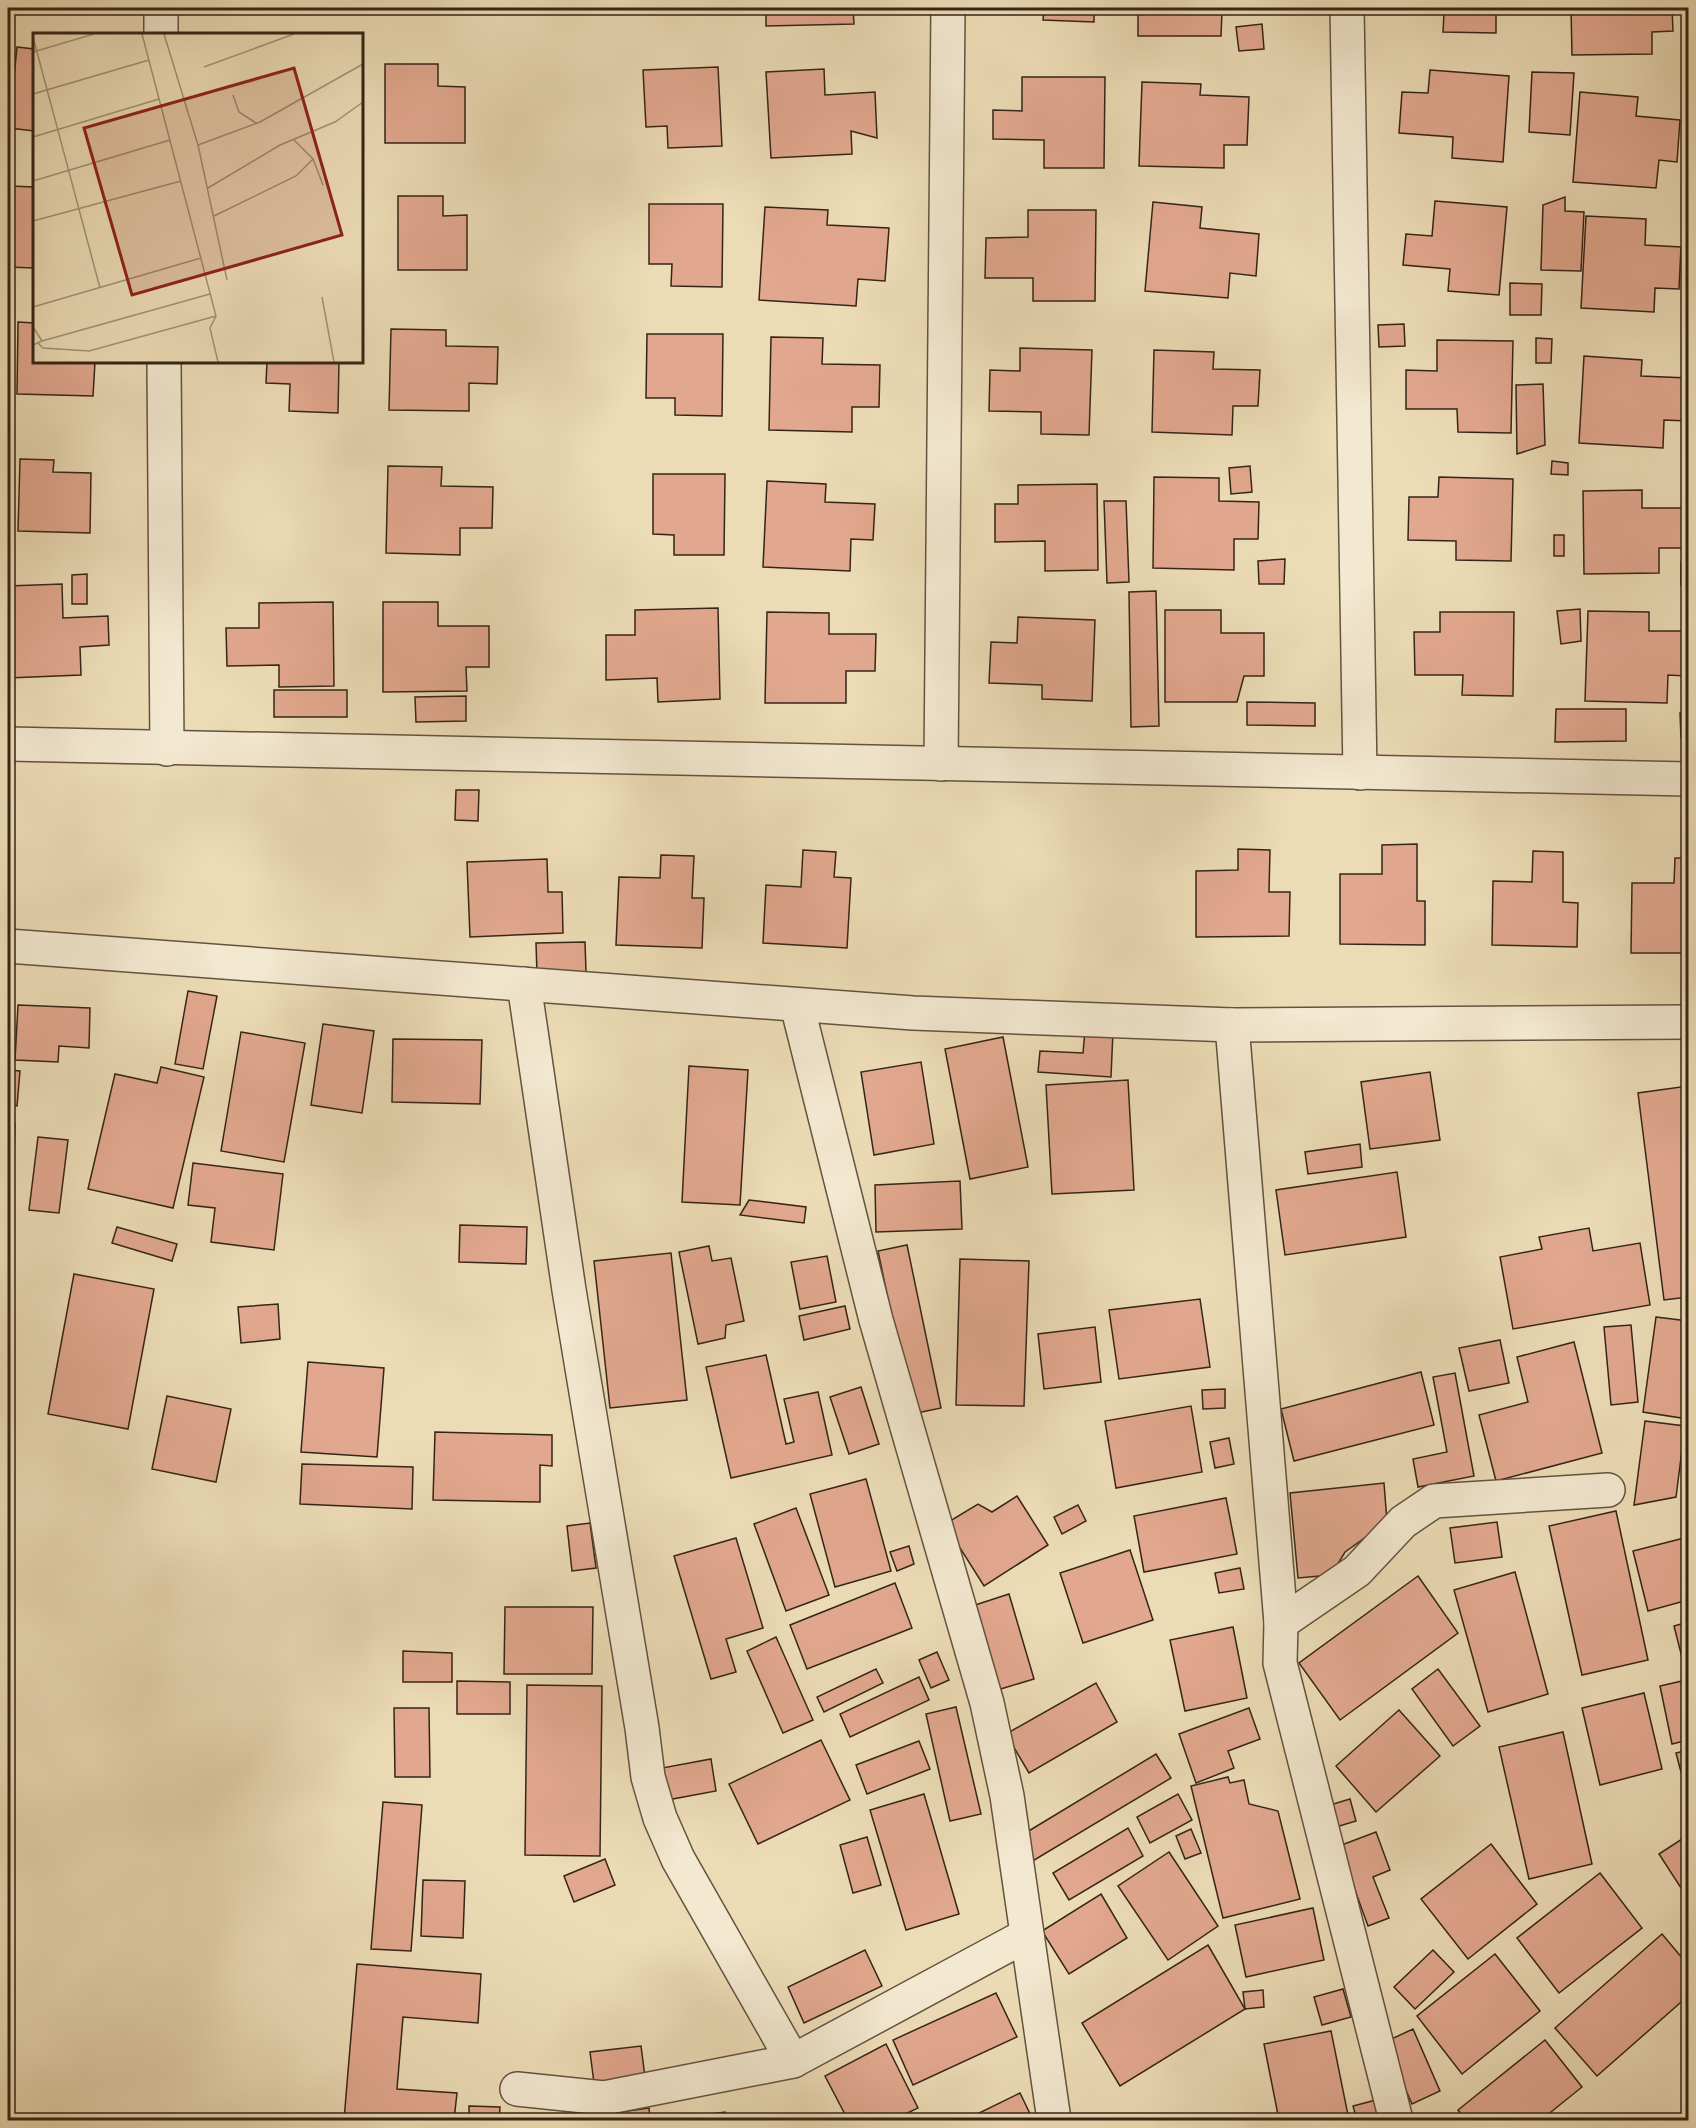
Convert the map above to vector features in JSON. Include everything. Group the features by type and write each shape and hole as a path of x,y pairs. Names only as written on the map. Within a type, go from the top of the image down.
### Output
{"street":[{"path":"161,8 161,33"},
{"path":"941,764 948,8"},
{"path":"1347,8 1360,773"},
{"path":"164,363 167,749"},
{"path":"8,744 1689,780"},
{"path":"8,946 913,1013 1232,1025 1689,1022"},
{"path":"524,984 568,1290 642,1728 648,1777 660,1818 678,1859 793,2061"},
{"path":"797,1005 876,1320 987,1702 1007,1796 1054,2121"},
{"path":"1232,1025 1281,1623 1280,1663 1396,2121"},
{"path":"1281,1623 1357,1571 1403,1522 1434,1501 1608,1490"},
{"path":"517,2089 604,2098 793,2061 1026,1935"}],"building":[{"path":"389,8 450,8 389,11"},
{"path":"669,8 723,8 722,14 669,14"},
{"path":"766,8 853,8 854,24 766,26"},
{"path":"1044,8 1094,8 1094,22 1043,20"},
{"path":"1138,8 1241,8 1241,13 1222,12 1221,36 1138,36"},
{"path":"1387,8 1496,8 1496,33 1443,32 1444,13 1387,12"},
{"path":"1535,8 1563,8 1562,12"},
{"path":"1571,8 1672,8 1673,31 1652,32 1652,54 1572,55"},
{"path":"1262,24 1264,49 1239,51 1236,27"},
{"path":"17,47 33,49 33,131 9,128"},
{"path":"385,64 438,64 438,86 465,87 465,143 385,143"},
{"path":"718,67 722,146 668,148 667,126 646,127 643,70"},
{"path":"824,69 825,95 875,92 877,138 851,131 852,154 771,158 766,72"},
{"path":"1430,70 1509,76 1503,162 1452,158 1453,137 1399,133 1402,92 1428,93"},
{"path":"1532,72 1574,73 1570,135 1529,132"},
{"path":"1022,77 1105,77 1104,168 1044,168 1044,140 993,139 993,110 1022,111"},
{"path":"1142,82 1201,84 1200,95 1249,97 1247,145 1224,145 1224,168 1139,166"},
{"path":"1580,92 1638,97 1636,116 1680,120 1677,162 1659,160 1656,188 1573,182"},
{"path":"9,186 33,187 33,268 8,267"},
{"path":"398,196 443,196 443,216 467,215 467,270 398,270"},
{"path":"1565,197 1565,211 1584,212 1581,271 1541,270 1543,205"},
{"path":"1435,201 1507,207 1499,295 1448,291 1450,269 1403,265 1406,234 1432,236"},
{"path":"1153,202 1202,207 1200,228 1259,234 1256,276 1230,273 1228,298 1145,291"},
{"path":"649,204 723,204 722,287 671,286 672,264 649,264"},
{"path":"765,207 828,210 827,225 889,228 885,281 858,279 856,306 759,300"},
{"path":"1028,210 1096,210 1095,301 1033,301 1033,278 985,278 986,238 1028,237"},
{"path":"1586,216 1646,219 1645,245 1681,247 1679,289 1655,288 1654,312 1581,308"},
{"path":"1510,283 1542,284 1541,315 1510,315"},
{"path":"1685,298 1688,299 1688,325 1682,324"},
{"path":"18,322 33,323 33,363 95,363 93,396 17,394"},
{"path":"1404,324 1405,346 1379,347 1378,325"},
{"path":"391,329 446,330 446,346 498,347 497,384 469,383 469,411 389,410"},
{"path":"647,334 723,334 722,416 675,415 675,398 646,398"},
{"path":"771,337 823,338 822,364 880,365 879,407 852,407 852,432 769,430"},
{"path":"1536,338 1552,339 1551,363 1536,363"},
{"path":"1437,340 1513,341 1511,433 1458,432 1457,409 1406,409 1406,370 1437,371"},
{"path":"1020,348 1092,350 1089,435 1041,434 1041,412 989,411 990,370 1020,371"},
{"path":"1154,350 1214,352 1213,369 1260,370 1258,406 1233,406 1232,435 1152,432"},
{"path":"1584,356 1642,360 1641,376 1688,378 1688,421 1664,420 1663,448 1579,443"},
{"path":"267,363 339,363 338,413 289,411 290,384 266,383"},
{"path":"1543,384 1545,445 1517,454 1516,385"},
{"path":"20,459 54,460 53,472 91,473 90,533 18,531"},
{"path":"1552,461 1568,463 1568,475 1551,474"},
{"path":"388,466 442,467 441,486 493,487 492,528 460,528 460,555 386,553"},
{"path":"1250,466 1252,492 1231,494 1229,468"},
{"path":"653,474 725,474 724,555 674,555 674,535 653,534"},
{"path":"1154,477 1219,478 1219,501 1259,502 1258,539 1234,539 1234,570 1153,568"},
{"path":"1439,477 1513,479 1511,561 1456,560 1456,541 1408,540 1409,497 1438,497"},
{"path":"767,481 826,484 825,502 875,504 873,540 851,539 850,571 763,567"},
{"path":"1097,484 1098,570 1045,571 1045,541 995,542 995,504 1018,504 1018,485"},
{"path":"1642,490 1642,508 1686,508 1686,548 1659,548 1659,573 1584,574 1583,491"},
{"path":"1104,501 1126,501 1129,582 1107,583"},
{"path":"1554,535 1564,535 1564,556 1554,556"},
{"path":"1285,559 1284,584 1259,584 1258,561"},
{"path":"1681,562 1688,562 1688,585 1681,585"},
{"path":"87,574 87,604 72,604 72,575"},
{"path":"62,584 63,618 108,616 109,645 80,647 81,675 8,678 8,586"},
{"path":"1156,591 1159,726 1131,727 1129,592"},
{"path":"333,602 334,686 279,687 279,665 227,666 226,628 259,628 259,603"},
{"path":"383,602 438,602 438,626 489,626 489,667 466,667 467,691 383,692"},
{"path":"718,608 720,699 658,702 657,678 606,680 606,635 635,635 635,610"},
{"path":"1580,609 1581,641 1561,644 1557,611"},
{"path":"1165,610 1221,610 1221,633 1264,633 1264,676 1244,676 1237,702 1165,702"},
{"path":"1588,611 1649,612 1649,631 1688,631 1686,676 1668,675 1667,703 1585,701"},
{"path":"767,612 829,613 829,634 876,634 875,671 846,671 846,703 765,703"},
{"path":"1440,612 1514,612 1513,696 1462,695 1463,675 1415,675 1414,632 1440,632"},
{"path":"1018,617 1095,620 1092,701 1042,699 1042,685 989,683 991,642 1017,643"},
{"path":"274,690 347,690 347,717 274,717"},
{"path":"466,696 466,721 416,722 415,697"},
{"path":"1247,702 1315,703 1315,726 1247,725"},
{"path":"1556,709 1626,709 1626,741 1555,742"},
{"path":"1680,713 1688,713 1688,738 1681,738"},
{"path":"456,790 479,790 478,821 455,820"},
{"path":"1417,844 1417,901 1425,901 1425,945 1340,944 1340,874 1382,874 1382,845"},
{"path":"1238,849 1270,850 1269,892 1290,892 1289,936 1196,937 1196,871 1238,870"},
{"path":"803,850 836,852 834,877 851,878 847,948 763,943 766,885 801,887"},
{"path":"1533,851 1563,852 1563,902 1578,903 1577,947 1492,945 1493,881 1532,882"},
{"path":"661,855 694,856 692,898 704,898 702,948 616,945 619,877 660,878"},
{"path":"1675,858 1688,858 1688,953 1631,953 1632,883 1674,883"},
{"path":"547,859 548,892 562,892 563,933 470,937 467,862"},
{"path":"585,942 586,972 537,974 536,943"},
{"path":"188,991 217,996 203,1069 175,1064"},
{"path":"18,1005 90,1008 89,1048 59,1046 58,1062 15,1060"},
{"path":"323,1024 374,1031 362,1113 311,1105"},
{"path":"1085,1030 1113,1031 1111,1077 1038,1072 1040,1051 1083,1053"},
{"path":"241,1032 305,1043 284,1162 221,1151"},
{"path":"1003,1037 1028,1167 970,1179 945,1049"},
{"path":"393,1039 482,1040 480,1104 392,1102"},
{"path":"921,1062 934,1144 874,1155 861,1072"},
{"path":"689,1066 748,1070 740,1205 682,1202"},
{"path":"161,1067 204,1077 173,1208 88,1189 115,1074 157,1083"},
{"path":"8,1070 20,1071 17,1106 8,1105"},
{"path":"1430,1072 1440,1140 1370,1149 1361,1082"},
{"path":"1128,1080 1134,1190 1052,1194 1046,1085"},
{"path":"1688,1086 1688,1297 1664,1300 1638,1093"},
{"path":"8,1123 15,1124 12,1217 8,1217"},
{"path":"38,1137 68,1140 59,1213 29,1210"},
{"path":"1360,1144 1362,1167 1308,1174 1305,1152"},
{"path":"193,1163 283,1174 274,1250 211,1242 215,1208 188,1205"},
{"path":"1397,1172 1406,1237 1285,1255 1276,1190"},
{"path":"960,1181 962,1229 876,1232 875,1185"},
{"path":"749,1200 806,1207 804,1223 740,1215"},
{"path":"460,1225 527,1227 526,1264 459,1262"},
{"path":"117,1227 177,1244 172,1261 112,1243"},
{"path":"1589,1228 1593,1251 1640,1243 1650,1305 1513,1329 1500,1257 1542,1249 1539,1237"},
{"path":"907,1245 941,1408 912,1414 878,1251"},
{"path":"709,1246 712,1261 731,1258 744,1321 726,1325 725,1338 698,1344 679,1252"},
{"path":"671,1253 687,1400 610,1408 594,1261"},
{"path":"827,1256 836,1302 800,1309 791,1262"},
{"path":"960,1259 1029,1261 1024,1406 956,1405"},
{"path":"74,1274 154,1289 128,1429 48,1414"},
{"path":"1200,1299 1210,1367 1119,1379 1109,1310"},
{"path":"278,1304 280,1339 241,1343 238,1307"},
{"path":"845,1306 850,1329 804,1340 799,1316"},
{"path":"1656,1317 1688,1321 1688,1419 1643,1412"},
{"path":"1631,1325 1638,1402 1611,1405 1604,1327"},
{"path":"1095,1327 1101,1382 1044,1389 1038,1334"},
{"path":"1500,1340 1509,1383 1469,1391 1459,1348"},
{"path":"1574,1342 1602,1453 1496,1481 1479,1415 1528,1402 1517,1357"},
{"path":"766,1355 786,1444 794,1442 784,1399 818,1392 832,1455 731,1478 706,1367"},
{"path":"308,1362 384,1368 377,1457 301,1452"},
{"path":"1421,1372 1434,1425 1294,1461 1281,1409"},
{"path":"1455,1373 1474,1476 1418,1487 1413,1459 1447,1452 1433,1377"},
{"path":"861,1387 879,1444 849,1454 830,1397"},
{"path":"1225,1389 1225,1408 1203,1409 1202,1390"},
{"path":"167,1396 231,1409 216,1482 152,1469"},
{"path":"1191,1406 1202,1472 1116,1488 1105,1421"},
{"path":"1645,1421 1685,1426 1676,1497 1634,1505"},
{"path":"435,1432 552,1435 552,1466 540,1465 540,1502 433,1500"},
{"path":"1229,1438 1234,1464 1215,1468 1210,1442"},
{"path":"302,1464 413,1467 412,1509 300,1504"},
{"path":"866,1479 891,1571 835,1587 810,1494"},
{"path":"1384,1483 1387,1522 1345,1552 1331,1575 1298,1578 1290,1493"},
{"path":"1017,1496 1048,1545 984,1586 945,1524 978,1504 992,1512"},
{"path":"1226,1498 1237,1554 1144,1572 1134,1516"},
{"path":"1078,1505 1086,1521 1062,1534 1054,1517"},
{"path":"796,1508 829,1595 786,1611 754,1524"},
{"path":"1616,1511 1648,1660 1582,1675 1549,1526"},
{"path":"1497,1522 1502,1557 1455,1563 1450,1528"},
{"path":"590,1523 596,1568 572,1571 567,1526"},
{"path":"1688,1537 1688,1600 1648,1611 1633,1551"},
{"path":"736,1538 763,1628 726,1639 736,1672 711,1679 674,1556"},
{"path":"909,1546 914,1564 897,1571 890,1552"},
{"path":"1130,1550 1153,1620 1083,1643 1060,1573"},
{"path":"1240,1568 1244,1589 1219,1593 1215,1573"},
{"path":"1515,1572 1548,1694 1488,1712 1454,1590"},
{"path":"1418,1576 1458,1633 1340,1720 1299,1663"},
{"path":"895,1583 912,1628 807,1669 790,1625"},
{"path":"1009,1594 1034,1679 994,1691 969,1607"},
{"path":"505,1607 593,1607 592,1674 504,1674"},
{"path":"1688,1622 1688,1681 1674,1626"},
{"path":"1233,1627 1247,1698 1185,1711 1170,1640"},
{"path":"776,1637 813,1720 783,1733 747,1651"},
{"path":"403,1651 452,1653 452,1682 403,1682"},
{"path":"937,1652 949,1680 931,1688 919,1660"},
{"path":"876,1669 883,1683 824,1712 817,1697"},
{"path":"1438,1669 1480,1726 1453,1746 1412,1689"},
{"path":"919,1677 929,1700 850,1737 840,1714"},
{"path":"457,1681 510,1682 510,1714 457,1714"},
{"path":"1682,1681 1688,1715 1688,1740 1672,1744 1660,1686"},
{"path":"1096,1683 1117,1722 1029,1773 1006,1734"},
{"path":"527,1685 602,1686 600,1856 525,1855"},
{"path":"1644,1693 1662,1769 1600,1785 1582,1708"},
{"path":"956,1707 981,1814 950,1821 926,1714"},
{"path":"394,1708 429,1708 430,1777 395,1777"},
{"path":"1249,1708 1260,1739 1228,1751 1234,1768 1196,1783 1179,1734"},
{"path":"1399,1710 1440,1756 1376,1812 1336,1766"},
{"path":"1563,1732 1592,1864 1529,1879 1499,1747"},
{"path":"821,1740 850,1800 758,1844 729,1784"},
{"path":"919,1741 930,1769 867,1794 856,1765"},
{"path":"1688,1750 1688,1770 1681,1772 1676,1753"},
{"path":"1156,1754 1171,1778 1031,1862 1027,1832"},
{"path":"711,1759 716,1791 667,1800 662,1768"},
{"path":"1228,1777 1230,1783 1244,1780 1249,1804 1278,1811 1300,1899 1223,1918 1191,1786"},
{"path":"924,1794 959,1914 906,1930 870,1810"},
{"path":"1178,1794 1192,1820 1150,1843 1137,1817"},
{"path":"1350,1799 1356,1821 1336,1827 1330,1805"},
{"path":"383,1802 422,1805 411,1951 371,1949"},
{"path":"1128,1828 1143,1856 1069,1900 1053,1873"},
{"path":"1191,1829 1201,1853 1185,1859 1176,1836"},
{"path":"1376,1832 1390,1870 1373,1877 1389,1918 1368,1926 1339,1846"},
{"path":"867,1837 881,1885 853,1893 840,1845"},
{"path":"1685,1837 1688,1841 1688,1883 1681,1888 1659,1854"},
{"path":"1491,1844 1537,1904 1468,1959 1421,1899"},
{"path":"1169,1852 1218,1926 1168,1960 1118,1886"},
{"path":"605,1859 615,1885 574,1902 564,1876"},
{"path":"1600,1873 1642,1928 1559,1993 1517,1938"},
{"path":"423,1880 465,1881 463,1938 421,1936"},
{"path":"1101,1894 1127,1938 1069,1974 1042,1931"},
{"path":"1313,1908 1324,1960 1246,1977 1235,1925"},
{"path":"1662,1934 1688,1965 1688,1996 1597,2076 1555,2028"},
{"path":"1208,1945 1245,2009 1120,2086 1082,2023"},
{"path":"865,1950 882,1986 804,2023 788,1987"},
{"path":"1433,1950 1454,1972 1415,2009 1394,1987"},
{"path":"1495,1954 1540,2011 1462,2074 1417,2016"},
{"path":"357,1964 481,1974 478,2023 403,2017 397,2089 457,2093 454,2120 344,2120"},
{"path":"1343,1989 1351,2017 1322,2025 1314,1997"},
{"path":"1263,1990 1264,2007 1245,2009 1243,1992"},
{"path":"996,1993 1017,2037 913,2085 893,2040"},
{"path":"1413,2029 1440,2091 1412,2104 1385,2042"},
{"path":"1331,2031 1349,2120 1279,2120 1264,2044"},
{"path":"1545,2040 1582,2087 1541,2120 1466,2120 1458,2110"},
{"path":"886,2044 918,2108 893,2120 848,2120 825,2076"},
{"path":"641,2046 645,2077 594,2083 590,2052"},
{"path":"1020,2093 1033,2120 976,2120 973,2116"},
{"path":"1376,2100 1381,2120 1357,2120 1353,2106"},
{"path":"469,2106 500,2107 499,2120 469,2120"},
{"path":"649,2108 650,2120 585,2120 584,2117"},
{"path":"725,2112 727,2120 666,2120"}]}
